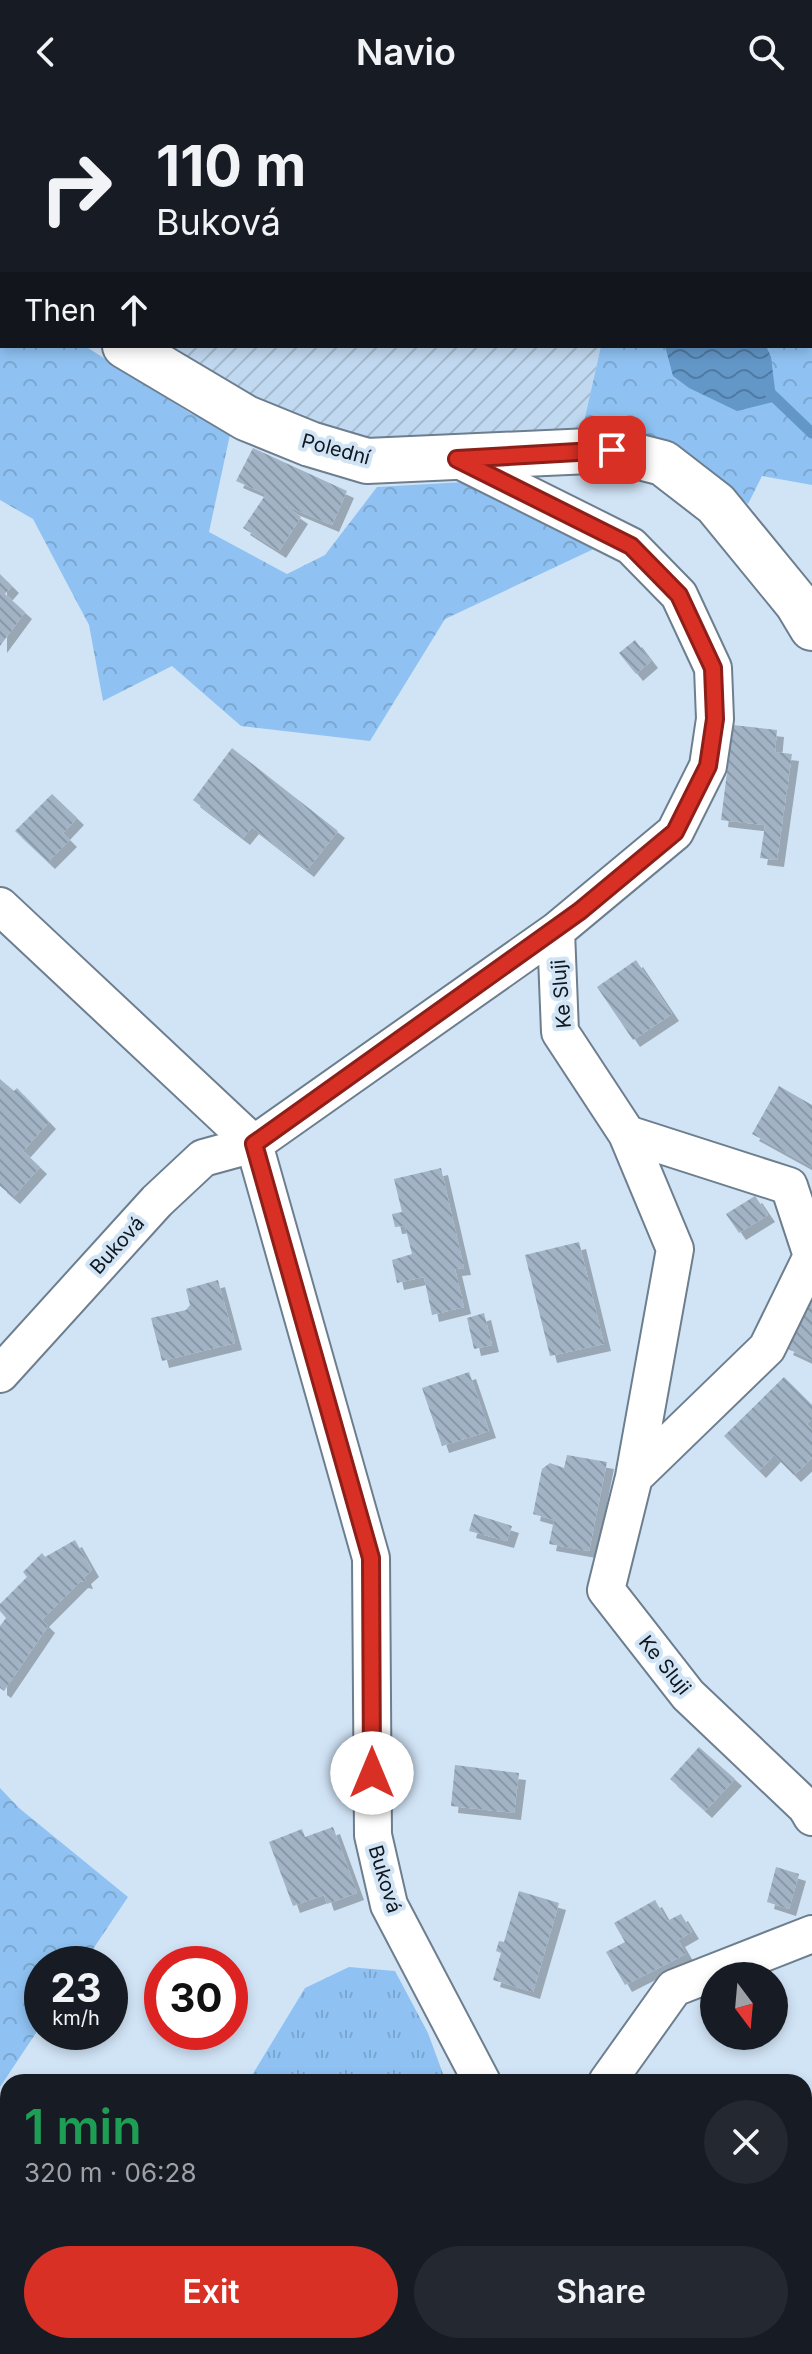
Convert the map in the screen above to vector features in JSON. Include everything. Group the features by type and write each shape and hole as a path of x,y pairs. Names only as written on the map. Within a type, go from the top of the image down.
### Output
{"street":[{"name":"Polední","path":"128,348 246,418 310,444 367,461 612,450 663,463 716,504 807,612"},
{"name":"Ke Sluji","path":"457,459 631,546 679,595 713,668 715,719 708,766 675,832 556,931 560,1032 627,1134 675,1249 634,1477 606,1590 688,1695 806,1807 812,1817"},
{"path":"0,906 254,1144"},
{"name":"Buková","path":"0,1374 157,1201 203,1158 254,1144 556,931"},
{"path":"627,1134 789,1186 812,1256 767,1348 634,1477"},
{"name":"Buková","path":"254,1144 371,1558 373,1835 389,1905 478,2074"},
{"path":"613,2074 674,1988 812,1934"}],"shaded area":[{"path":"158,348 601,348 581,435 383,447 317,434"}],"green space":[{"path":"0,348 88,348 190,413 231,430 209,532 287,574 325,555 377,487 464,482 598,547 445,619 370,741 241,726 172,666 103,701 89,625 33,519 0,500"},
{"path":"601,348 812,348 812,485 762,476 748,504 700,465 639,430 581,435"},
{"path":"0,1788 19,1808 128,1897 95,1946 24,1946 25,2050 9,2074 0,2074"},
{"path":"349,1967 395,1971 428,2033 443,2074 253,2074 305,1988"}],"water":[{"path":"666,348 767,348 771,357 776,398 773,402 737,411 689,388 673,376"}],"building":[{"path":"253,448 347,491 332,525 284,505 301,517 279,551 243,528 266,494 236,481"},
{"path":"0,574 12,586 5,594 25,612 0,646"},
{"path":"635,640 651,661 636,674 619,653"},
{"path":"733,725 777,730 775,752 792,754 777,860 760,858 765,825 721,820"},
{"path":"232,748 338,831 307,870 252,827 243,838 193,800"},
{"path":"52,794 77,818 63,833 70,840 48,862 15,831"},
{"path":"636,960 672,1014 633,1040 597,987"},
{"path":"0,1079 14,1091 17,1088 49,1122 23,1151 40,1167 13,1197 0,1186"},
{"path":"779,1086 812,1105 812,1167 752,1134"},
{"path":"441,1168 464,1268 455,1269 464,1307 432,1315 424,1277 397,1283 392,1260 412,1254 405,1226 395,1227 392,1214 402,1212 394,1179"},
{"path":"755,1196 768,1215 739,1233 726,1214"},
{"path":"579,1242 604,1344 550,1356 525,1255"},
{"path":"218,1280 235,1343 162,1361 151,1318 186,1310 190,1305 186,1289"},
{"path":"812,1293 812,1360 786,1348"},
{"path":"484,1313 492,1345 474,1349 467,1318"},
{"path":"469,1372 489,1431 442,1446 422,1388"},
{"path":"784,1377 812,1405 812,1419 807,1424 812,1430 812,1458 794,1475 774,1455 759,1471 724,1436"},
{"path":"567,1455 607,1462 589,1551 549,1544 554,1520 533,1514 542,1469 550,1463 564,1468"},
{"path":"474,1514 512,1526 507,1541 469,1531"},
{"path":"75,1540 92,1570 84,1577 86,1582 81,1581 42,1620 48,1626 4,1691 0,1688 0,1626 6,1618 0,1611 0,1604 27,1577 23,1572 42,1553 45,1557"},
{"path":"699,1747 735,1779 705,1811 670,1779"},
{"path":"455,1765 519,1773 514,1813 451,1806"},
{"path":"333,1827 357,1893 327,1904 324,1895 293,1906 269,1842 302,1829 305,1837"},
{"path":"776,1867 799,1874 789,1909 767,1902"},
{"path":"519,1891 559,1903 533,1992 493,1980 501,1953 496,1951 499,1941 504,1942"},
{"path":"655,1900 667,1921 681,1914 692,1932 678,1940 686,1954 625,1985 606,1952 625,1942 614,1923"}],"waterway":[{"path":"766,389 812,433"}],"route":[{"path":"372,1773 371,1558 254,1144 556,931 675,832 708,766 715,719 713,668 679,595 631,546 457,459 612,450"}]}
